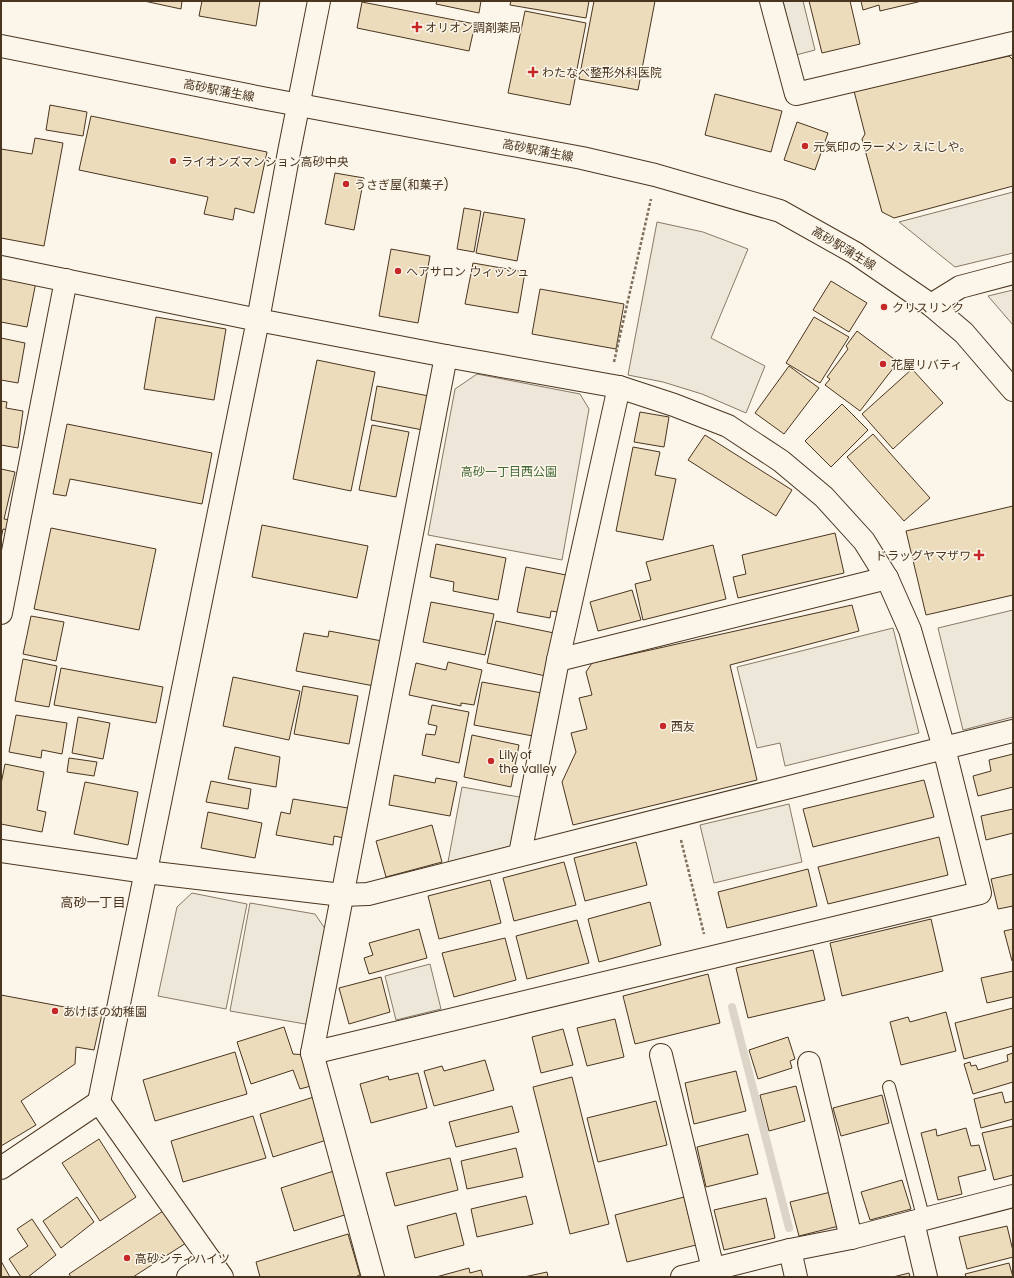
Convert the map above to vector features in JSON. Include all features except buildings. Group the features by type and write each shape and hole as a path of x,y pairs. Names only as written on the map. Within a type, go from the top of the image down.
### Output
{"street":[{"path":"1,1168 99,1102 258,320 319,1"},
{"path":"772,1 796,94 1013,43"},
{"name":"高砂駅蒲生線","path":"1,46 582,158 655,175 780,211 855,253 931,305 964,333 1013,390"},
{"path":"1,267 258,320 614,387 674,405 728,426 780,461 824,497 864,541 887,578 910,630 944,748 980,893 312,1053"},
{"path":"931,305 960,287 1013,273"},
{"path":"1,613 66,280"},
{"path":"373,1277 312,1053 446,356"},
{"path":"520,854 614,387"},
{"path":"558,660 887,578"},
{"path":"1,851 146,872 342,895 368,894 520,854 1013,731"},
{"path":"661,1055 713,1269"},
{"path":"809,1064 851,1238"},
{"path":"99,1102 217,1269 188,1277"},
{"path":"682,1277 790,1250 851,1238 1013,1196"},
{"path":"918,1221 926,1277"},
{"path":"790,1250 796,1277"}],"lane":[{"path":"889,1087 918,1221"}],"path":[{"path":"614,387 655,175"},
{"path":"676,816 709,958"}],"green space":[{"path":"1013,290 1013,325 988,296"},
{"name":"高砂一丁目西公園","path":"477,374 580,394 589,409 562,560 428,535 455,389"}],"shaded area":[{"path":"783,1 803,1 815,50 796,55"},
{"path":"1013,192 1013,253 955,267 899,222"},
{"path":"657,222 703,232 748,249 711,338 765,366 746,413 702,394 663,382 628,375"},
{"path":"1013,610 1013,717 963,730 938,628"},
{"path":"893,628 919,733 785,766 780,743 757,748 737,667"},
{"path":"462,787 531,799 511,846 448,862"},
{"path":"789,804 802,862 714,883 700,825"},
{"path":"192,893 247,904 226,1009 158,996 177,907"},
{"path":"250,903 315,914 328,933 311,1025 230,1011"},
{"path":"430,964 441,1009 396,1020 385,976"}],"waterway":[{"path":"732,1007 789,1228"}],"place":[{"name":"オリオン調剤薬局","path":"417,27"},
{"name":"わたなべ整形外科医院","path":"533,72"},
{"name":"元気印のラーメン えにしや。","path":"805,146"},
{"name":"ライオンズマンション高砂中央","path":"173,161"},
{"name":"うさぎ屋(和菓子)","path":"346,184"},
{"name":"ヘアサロン ウィッシュ","path":"398,271"},
{"name":"クリスリンク","path":"884,307"},
{"name":"花屋リバティ","path":"883,364"},
{"name":"ドラッグヤマザワ","path":"979,555"},
{"name":"西友","path":"663,726"},
{"name":"Lily of the valley","path":"491,761"},
{"name":"あけぼの幼稚園","path":"55,1011"},
{"name":"高砂シティハイツ","path":"127,1258"}],"district":[{"name":"高砂一丁目","path":"93,902"}]}
